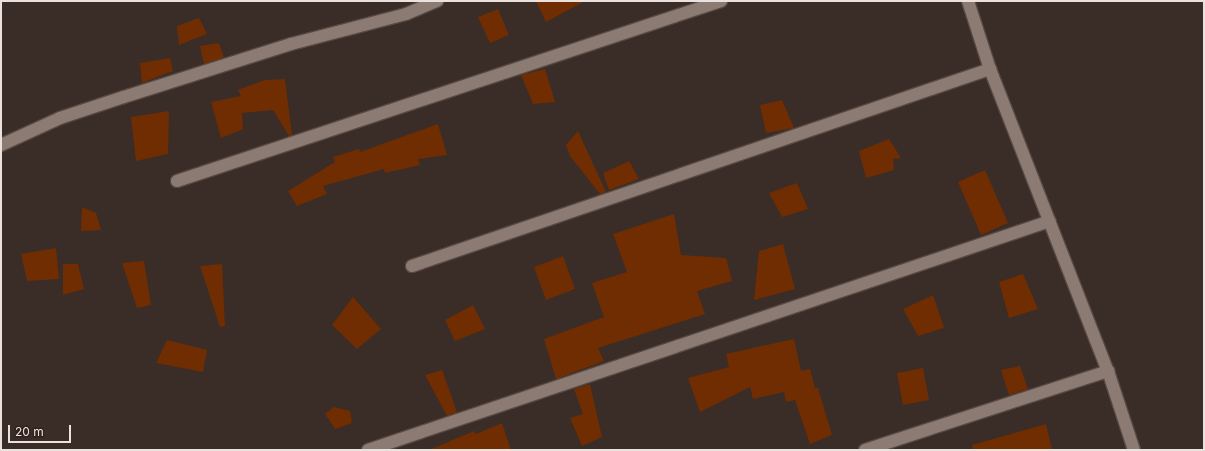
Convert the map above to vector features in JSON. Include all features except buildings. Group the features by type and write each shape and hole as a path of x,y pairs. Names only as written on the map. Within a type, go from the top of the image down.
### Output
{"street":[{"path":"1,145 60,118 124,96 291,44 406,14 437,1"},
{"path":"178,181 721,1"},
{"path":"968,1 990,69 1108,372 1134,450"},
{"path":"412,266 990,69"},
{"path":"368,450 1050,221"},
{"path":"865,450 1108,372"}]}
